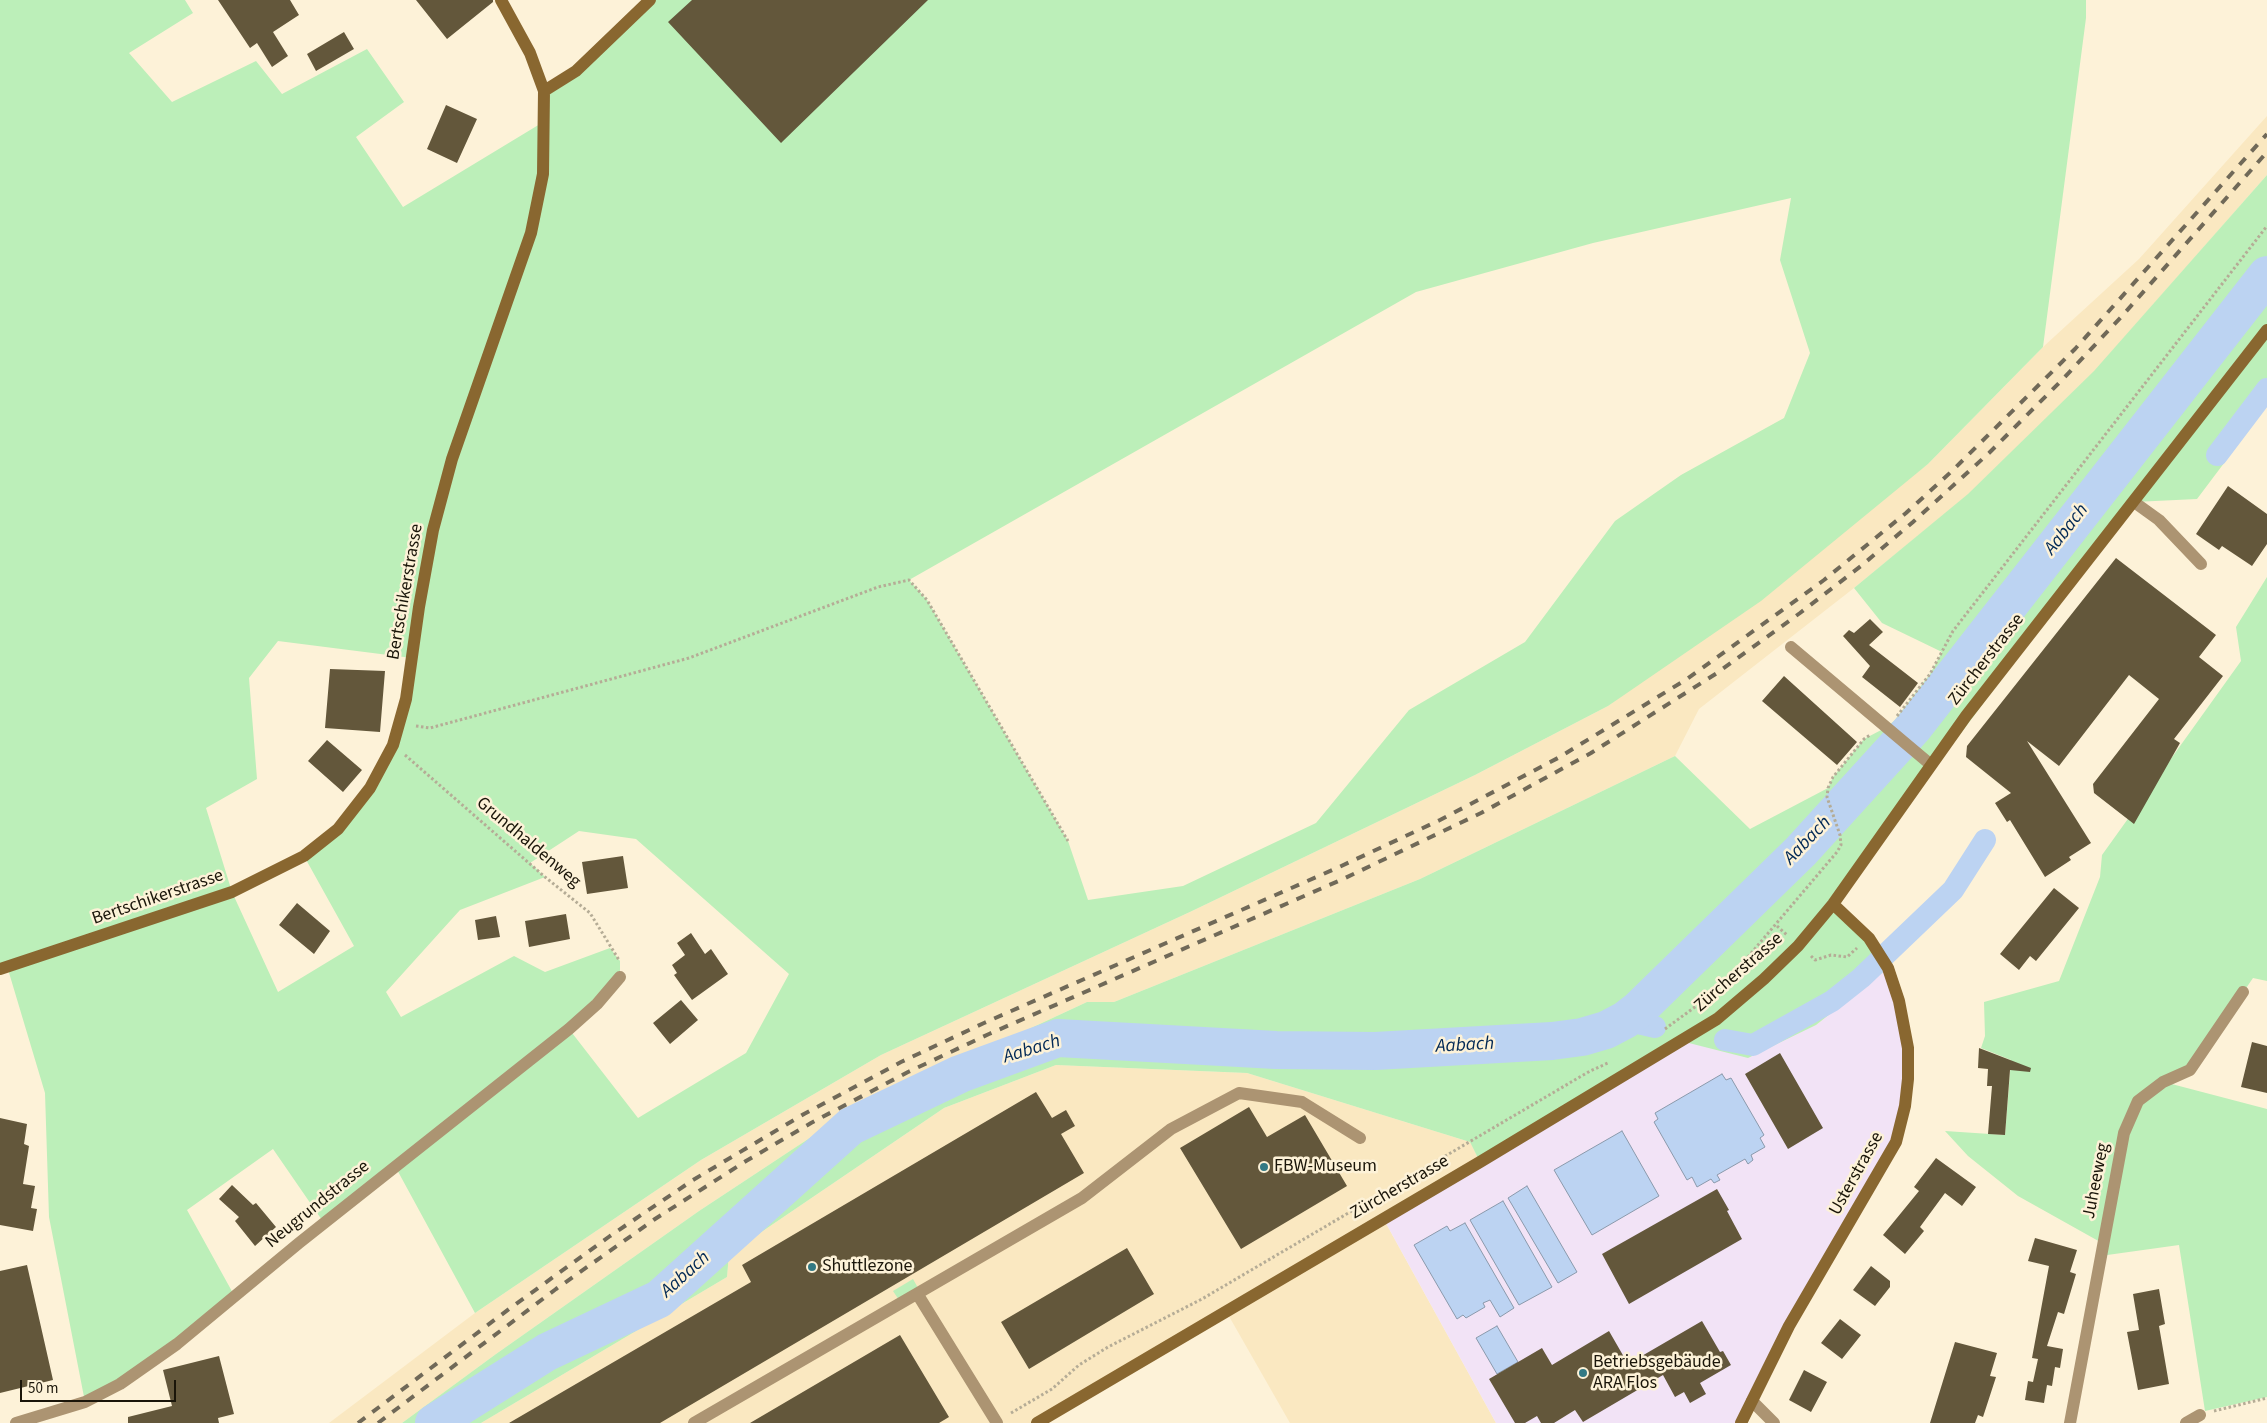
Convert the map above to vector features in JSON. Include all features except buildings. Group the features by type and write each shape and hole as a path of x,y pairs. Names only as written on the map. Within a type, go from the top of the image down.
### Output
{"main road":[{"name":"Bertschikerstrasse","path":"0,969 232,892 304,856 338,829 370,788 393,745 406,699 419,607 433,530 452,459 531,233 544,174 544,90 530,54 501,0"},
{"path":"544,90 576,71 650,0"},
{"name":"Zürcherstrasse","path":"1037,1423 1480,1162 1717,1019 1764,979 1792,952 1833,904 1930,764 2267,330"},
{"name":"Usterstrasse","path":"1741,1423 1789,1326 1896,1142 1905,1106 1908,1079 1908,1048 1900,1001 1888,968 1876,947 1833,904"}],"street":[{"path":"2134,502 2159,520 2202,564"},
{"path":"1791,648 1930,764"},
{"name":"Neugrundstrasse","path":"16,1423 85,1402 120,1384 177,1344 284,1255 569,1029 597,1004 620,977"},
{"name":"Juheeweg","path":"2070,1423 2124,1133 2138,1101 2163,1082 2190,1070 2244,992"},
{"path":"694,1423 918,1295 1082,1198 1171,1129 1239,1093 1302,1102 1360,1138"},
{"path":"918,1295 996,1422"},
{"path":"1752,1401 1774,1423"},
{"path":"2186,1423 2200,1415"}],"path":[{"path":"1661,1032 1703,1001 1753,952 1837,852 1841,845 1840,835 1827,797 1828,788 1833,777 1864,739 1888,730 1930,674 1953,631 2267,226"},
{"path":"399,724 430,728 689,658 878,587 909,580 927,600 1068,841"},
{"name":"Grundhaldenweg","path":"393,745 590,913 620,962 620,977"},
{"path":"1815,960 1831,955 1847,957"},
{"path":"996,1422 1052,1389 1079,1365 1108,1347 1202,1299 1590,1071 1611,1062"},
{"path":"2200,1415 2267,1398"}],"shaded area":[{"path":"2267,116 2267,175 2095,371 1968,495 1854,588 1699,709 1675,756 1420,879 1114,1002 1087,1002 846,1114 699,1211 496,1354 402,1423 329,1423 475,1313 701,1160 881,1055 1192,911 1475,775 1608,706 1928,464 2043,347 2139,259"},
{"path":"1888,968 1908,1048 1896,1142 1741,1423 1496,1423 1383,1218 1681,1040 1816,1025"},
{"path":"1056,1065 1247,1073 1470,1142 1480,1162 1383,1218 1496,1423 1290,1423 1226,1311 1037,1423 481,1423 727,1277 729,1254 944,1108"}],"green space":[{"path":"0,0 185,0 193,13 129,53 172,102 256,61 282,94 367,49 404,102 356,137 403,207 545,121 544,91 650,0 2086,0 2086,18 2043,347 1928,464 1761,601 1608,706 1475,775 1192,911 881,1055 701,1160 475,1313 395,1166 324,1223 273,1149 187,1210 234,1295 177,1344 85,1402 49,1217 45,1093 7,966 0,969","holes":["1791,198 1780,260 1810,353 1784,418 1681,475 1615,521 1525,642 1409,710 1316,823 1183,886 1088,900 1068,841 927,600 909,580 1416,292 1593,243","278,641 412,658 393,745 338,829 304,856 354,946 278,992 232,892 206,808 257,779 249,678","579,831 636,839 789,974 746,1053 638,1118 569,1029 620,977 620,961 610,948 545,972 514,956 401,1017 386,992 460,910 545,877 530,863"]},
{"path":"2267,175 2267,406 2197,499 2134,502 1833,904 1888,968 1816,1025 1748,1058 1681,1041 1480,1162 1470,1142 1247,1073 1056,1065 944,1108 729,1254 727,1277 481,1423 402,1423 496,1354 699,1211 846,1114 1087,1002 1114,1002 1420,879 1675,756 1750,829 1828,788 1833,777 1864,739 1894,721 1930,674 1942,652 1882,623 1854,588 1968,494 2094,371"},
{"path":"2267,577 2267,981 2253,978 2190,1070 2164,1082 2267,1109 2267,1397 2205,1411 2179,1245 2100,1256 2102,1243 2018,1196 1968,1156 1945,1131 2005,1135 2011,1060 1981,1048 1985,1036 1984,1002 2059,981 2100,877 2102,855 2241,661 2236,627"},
{"path":"913,1279 918,1288 899,1300 893,1291"}],"water":[{"path":"1722,1074 1726,1080 1731,1078 1764,1135 1760,1138 1765,1147 1751,1155 1753,1160 1748,1164 1745,1159 1717,1175 1720,1180 1714,1183 1711,1179 1697,1187 1692,1177 1687,1180 1654,1122 1658,1119 1655,1113"},
{"path":"1622,1131 1659,1196 1592,1235 1554,1170"},
{"path":"1527,1186 1577,1272 1558,1283 1508,1198"},
{"path":"1503,1201 1552,1287 1519,1305 1470,1220"},
{"path":"1465,1223 1514,1308 1500,1317 1490,1300 1483,1303 1485,1307 1466,1318 1463,1315 1457,1319 1414,1245 1447,1226 1450,1231"},
{"path":"1497,1326 1518,1362 1497,1374 1476,1338"}],"waterway":[{"name":"Aabach","path":"434,1423 547,1352 659,1299 851,1126 960,1074 1058,1038 1276,1050 1375,1051 1552,1041 1582,1037 1606,1030 1625,1020 1638,1010 1801,851 1913,728 2267,275"},
{"path":"2217,455 2267,389"},
{"path":"1725,1040 1753,1045 1832,1001 1861,978 1953,890 1985,840"},
{"path":"1625,1020 1655,1027"}],"railway":[{"path":"358,1423 509,1309 610,1236 693,1180 804,1114 901,1062 984,1023 1337,868 1440,820 1558,758 1687,679 1824,580 1906,513 1952,471 2075,349 2267,134"},
{"path":"378,1423 556,1289 655,1219 746,1161 811,1123 908,1072 989,1034 1343,879 1481,813 1591,753 1717,673 1861,566 1989,453 2062,380 2122,316 2267,152"}],"place":[{"name":"FBW-Museum","path":"1264,1167"},
{"name":"Shuttlezone","path":"812,1267"},
{"name":"Betriebsgebäude ARA Flos","path":"1583,1373"}]}
